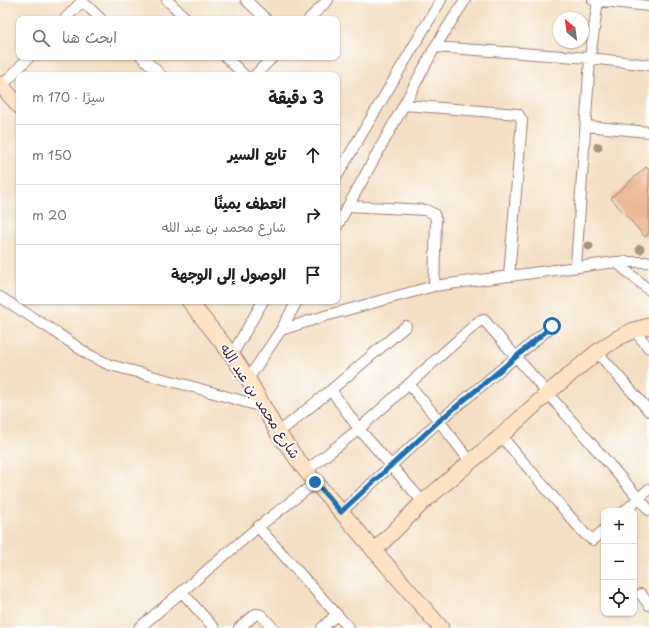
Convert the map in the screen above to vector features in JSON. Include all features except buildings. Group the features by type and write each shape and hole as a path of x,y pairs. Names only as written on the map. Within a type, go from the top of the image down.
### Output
{"street":[{"path":"67,16 81,0 98,16"},
{"path":"167,0 184,16"},
{"path":"247,0 263,16"},
{"path":"312,16 328,0"},
{"path":"340,166 440,0"},
{"path":"340,221 435,47 465,0"},
{"path":"593,0 649,6"},
{"path":"576,266 590,58 598,0"},
{"path":"435,47 590,58 649,65"},
{"path":"16,102 1,85 26,60"},
{"path":"145,60 158,72"},
{"path":"229,60 241,72"},
{"path":"258,72 269,60"},
{"path":"404,105 518,114 521,117 522,128 509,276"},
{"path":"586,126 649,132"},
{"path":"348,206 426,210 434,214 436,220 434,286"},
{"path":"616,262 649,290"},
{"path":"282,330 325,316 434,286 576,266 616,262 649,262"},
{"path":"0,297 89,355 110,365 263,407"},
{"name":"شارع محمد بن عبد الله","path":"191,304 232,354 248,379 278,433 311,477 441,628"},
{"path":"232,354 261,304"},
{"path":"248,379 282,330 295,304"},
{"path":"139,628 258,527 359,429 482,320 486,321 517,356 649,510"},
{"path":"278,433 406,326"},
{"path":"341,512 439,421 552,326"},
{"path":"374,551 423,502 597,352 616,339 634,330 649,326"},
{"path":"634,330 649,348"},
{"path":"597,352 649,411"},
{"path":"409,384 470,461"},
{"path":"331,390 359,429 423,502"},
{"path":"501,436 584,533 593,540 601,533"},
{"path":"628,508 649,489"},
{"path":"258,527 349,628"},
{"path":"182,592 214,628"},
{"path":"641,594 649,605"},
{"path":"239,628 256,614 261,615 273,628"},
{"path":"322,628 336,615"}],"route":[{"path":"315,482 341,512 439,421 552,326"}]}
